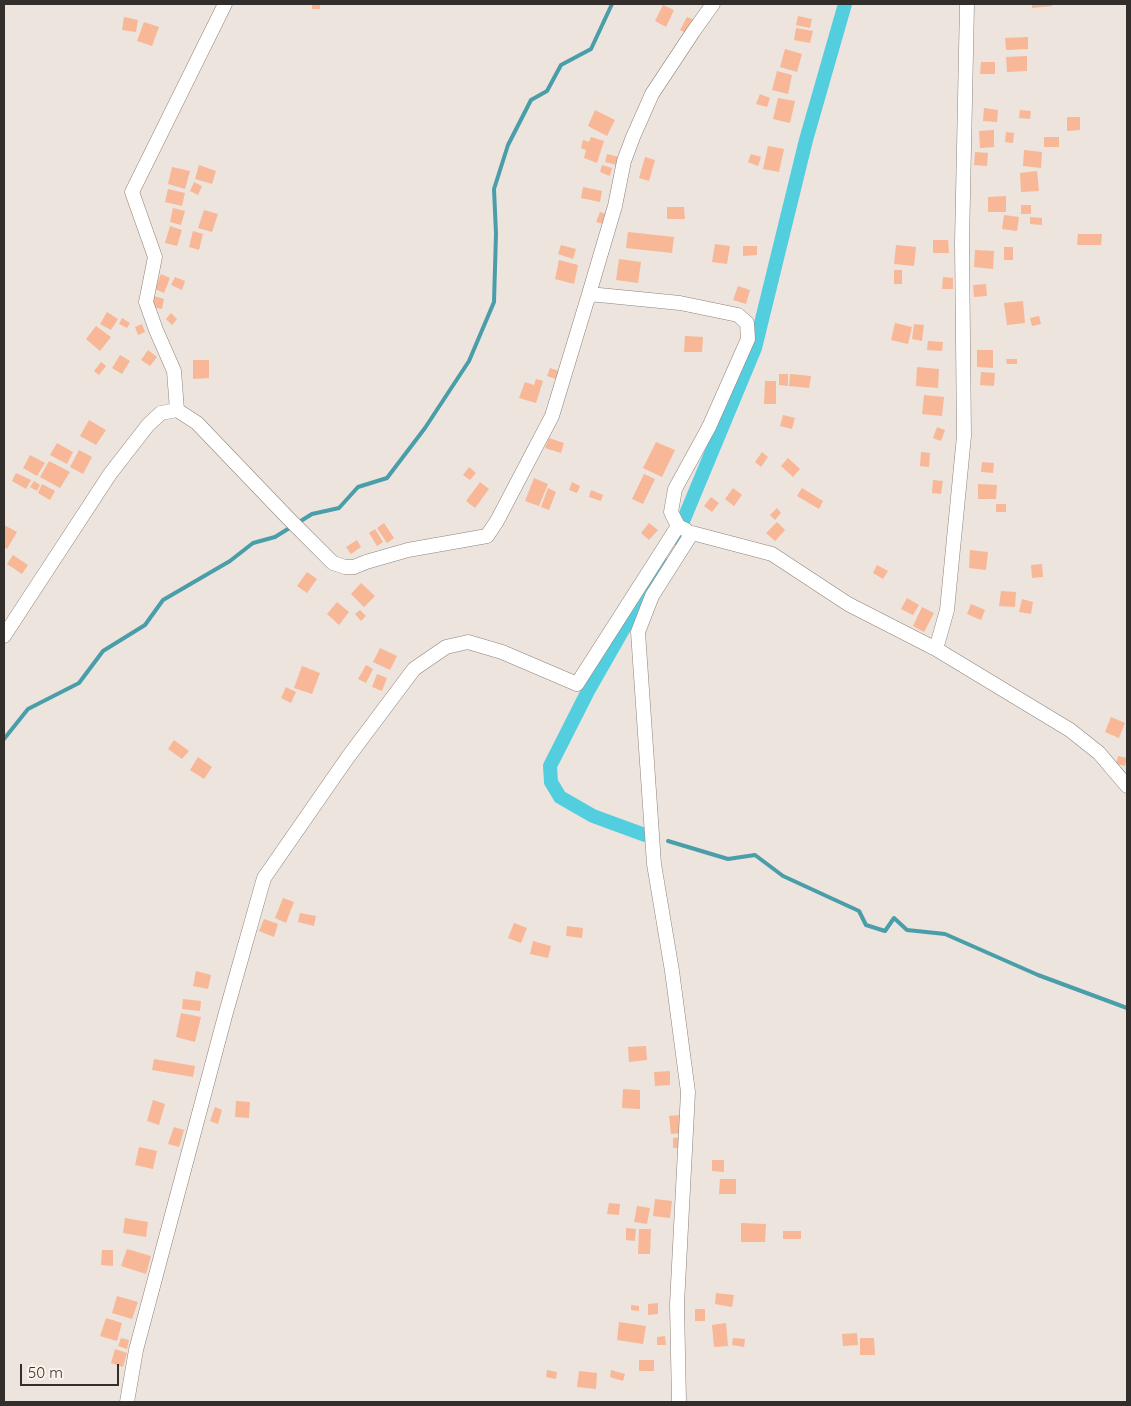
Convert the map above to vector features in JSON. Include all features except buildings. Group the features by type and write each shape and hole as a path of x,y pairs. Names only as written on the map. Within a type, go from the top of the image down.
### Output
{"street":[{"path":"177,410 174,371 146,302 155,256 132,192 225,4"},
{"path":"4,636 110,474 148,425 161,414 177,410 197,423 333,563 345,567 354,567 408,550 488,536 552,416 615,206 624,161 633,137 652,94 692,32 713,4"},
{"path":"936,649 947,610 964,436 962,243 967,4"},
{"path":"589,294 680,303 738,315 747,322 748,340 709,427 675,489 671,512 678,526 692,533 772,554 848,604 936,649 1070,730 1099,753 1127,786"},
{"path":"127,1402 141,1331 224,1016 264,878 348,757 414,669 446,647 468,642 502,652 577,684 678,526"},
{"path":"679,1402 676,1304 688,1092 672,971 654,864 638,632 652,596 692,533"}],"waterway":[{"path":"4,739 28,709 79,683 103,651 145,625 163,600 230,561 253,543 275,537 312,514 339,508 358,487 387,478 425,428 469,361 494,302 496,234 494,189 508,145 531,100 547,91 561,65 591,49 612,4"},
{"path":"676,538 755,348 806,140 845,4"},
{"path":"645,835 593,816 560,797 551,782 550,766 588,691 661,563"},
{"path":"668,841 728,859 755,855 783,876 859,911 866,925 885,931 894,918 907,930 945,934 1038,975 1127,1008"}]}
